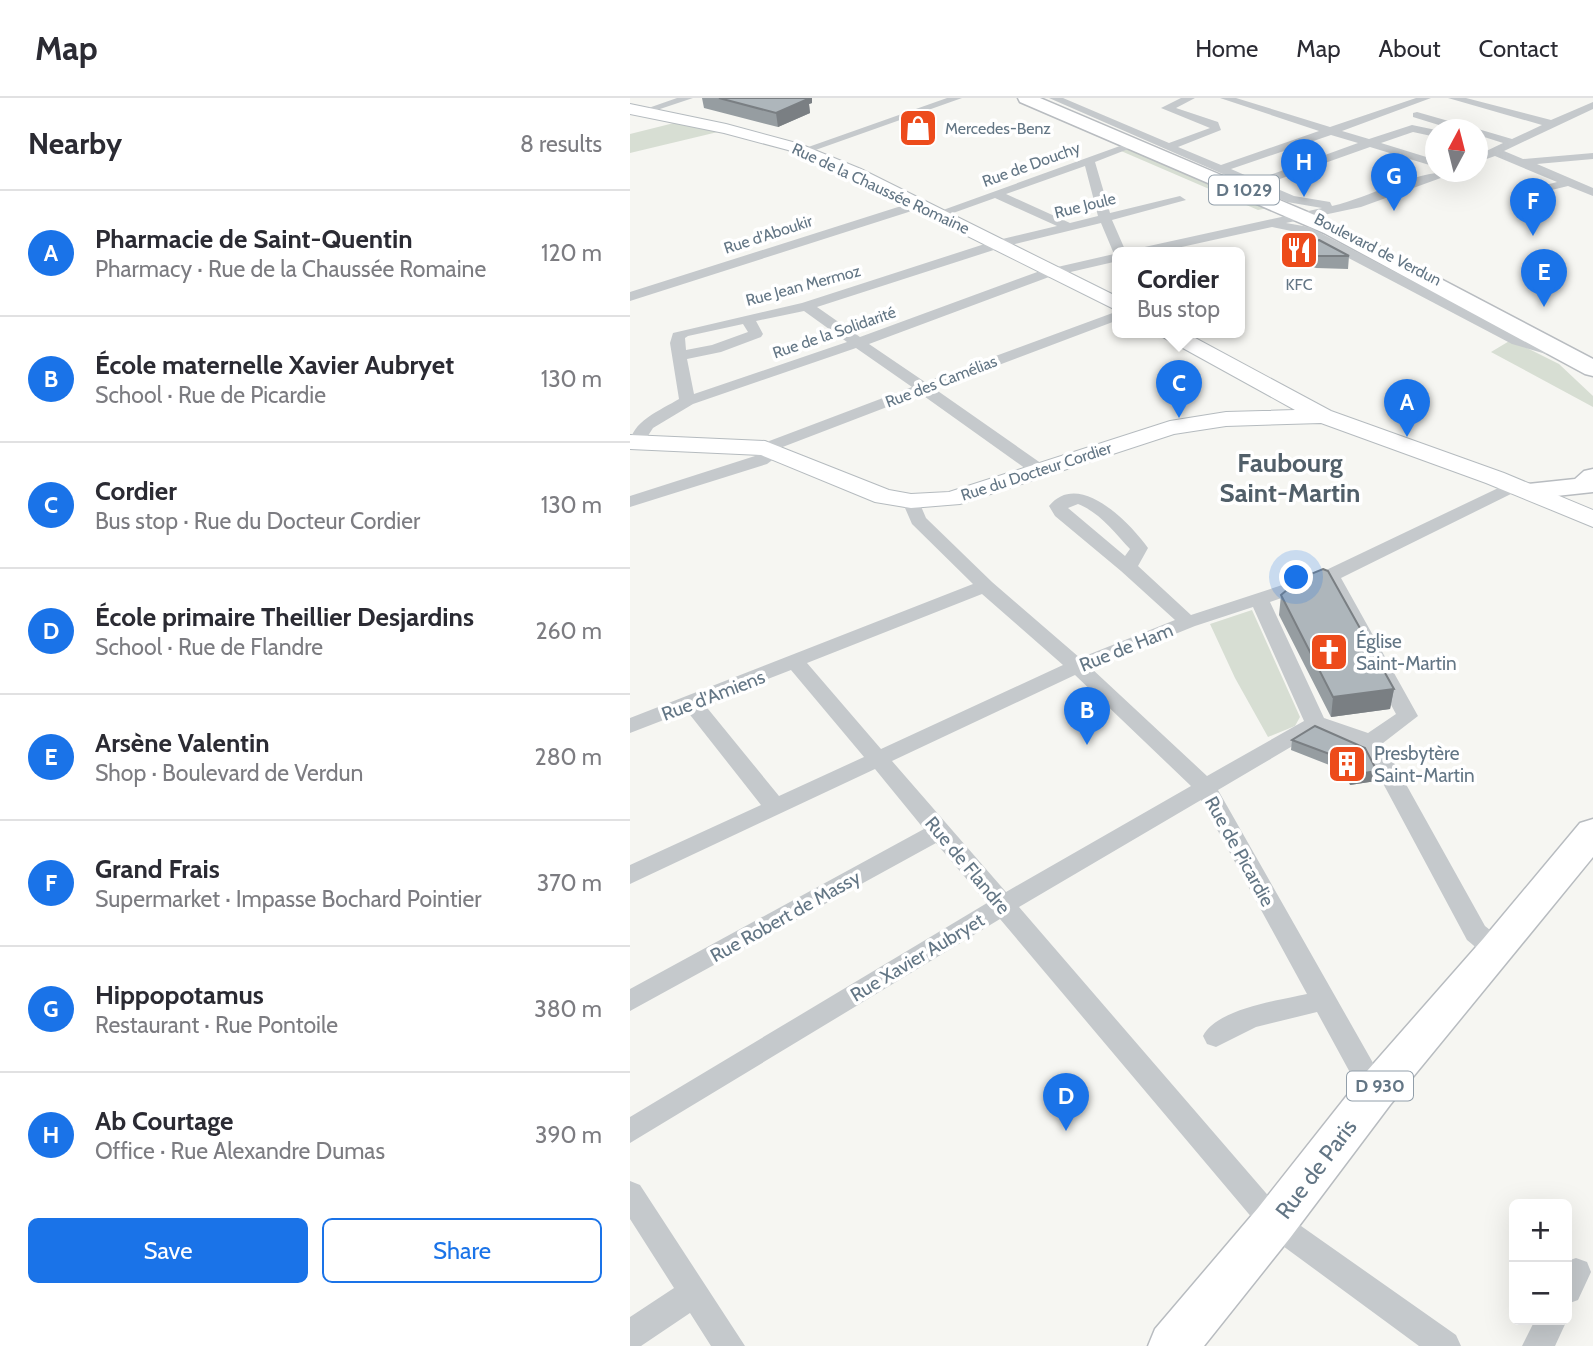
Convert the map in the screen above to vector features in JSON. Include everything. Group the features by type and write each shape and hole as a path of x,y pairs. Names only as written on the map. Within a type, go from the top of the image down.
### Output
{"main road":[{"name":"Boulevard de Verdun","path":"1027,98 1307,215 1461,291 1542,339"},
{"name":"D 1029","path":"1307,215 1593,369"},
{"path":"1500,319 1542,339 1593,357"},
{"path":"1542,339 1593,350"},
{"path":"1542,339 1593,384"},
{"path":"1526,488 1591,501"},
{"name":"Rue de Paris","path":"1173,1346 1274,1223 1375,1092 1497,950 1593,831"}],"street":[{"path":"636,110 688,98"},
{"path":"803,151 957,98"},
{"path":"1054,98 1301,202 1345,206"},
{"path":"1170,146 1215,130 1214,124 1166,108 1190,98"},
{"path":"1224,98 1425,161"},
{"path":"1223,168 1426,98"},
{"path":"1453,98 1552,124"},
{"path":"1074,106 1088,102"},
{"path":"1488,155 1593,105"},
{"path":"1396,109 1431,119"},
{"name":"Rue de la Chaussée Romaine","path":"636,110 761,137 803,151 938,214 1112,302"},
{"path":"1258,183 1412,128 1425,131"},
{"path":"1488,135 1516,143"},
{"name":"Rue de Douchy","path":"938,214 1138,143"},
{"path":"1496,152 1593,192"},
{"path":"1522,162 1593,156"},
{"path":"1089,160 1115,247"},
{"path":"1162,247 1345,206 1425,179"},
{"path":"1519,196 1569,182"},
{"path":"996,194 1069,227"},
{"name":"Rue Joule","path":"999,244 1180,200"},
{"name":"Rue d'Aboukir","path":"630,297 917,205"},
{"name":"Boulevard de Verdun","path":"1269,223 1304,230 1517,341 1542,339"},
{"name":"Rue Jean Mermoz","path":"679,356 678,336 683,333 806,306 999,244"},
{"name":"Rue de la Solidarité","path":"633,442 648,425 687,401 860,342 1054,271 1112,256"},
{"path":"806,306 1039,470"},
{"name":"Rue des Camélias","path":"630,502 761,460 770,450 1112,317"},
{"path":"687,401 679,356 716,349 756,334 747,318"},
{"path":"1179,338 1323,416 1526,488"},
{"name":"Rue du Docteur Cordier","path":"633,442 770,450 884,497 911,501 951,499 1170,428 1226,419 1323,416"},
{"name":"Rue de Ham","path":"631,873 1077,667 1188,622 1329,576 1471,509 1526,488"},
{"name":"Rue de Picardie","path":"911,501 918,520 985,586 1077,667 1205,787 1375,1092"},
{"path":"1128,567 1188,622"},
{"path":"1329,576 1338,586 1408,716 1371,741"},
{"path":"795,662 985,586"},
{"path":"1259,599 1316,723 1371,741 1476,933 1497,950"},
{"name":"Rue d'Amiens","path":"630,726 693,704 795,662"},
{"name":"Rue de Flandre","path":"795,662 1274,1223 1445,1346"},
{"path":"693,704 774,806"},
{"name":"Rue Xavier Aubryet","path":"630,1131 1003,905 1316,723"},
{"name":"Rue Robert de Massy","path":"630,1000 939,831"},
{"path":"1216,1036 1249,1018 1323,1000"},
{"path":"630,1194 729,1346"},
{"path":"630,1335 694,1292"},
{"path":"1538,1346 1549,1325"}],"shaded area":[{"path":"678,122 722,131 630,153 630,134"},
{"path":"1130,148 1273,207 1258,210 1121,151"},
{"path":"1511,340 1559,364 1593,396 1593,407 1491,352"},
{"path":"1252,610 1300,717 1295,726 1268,737 1235,678 1210,624"}],"building":[{"path":"719,98 805,98 808,99 776,113"},
{"path":"1319,240 1349,256 1317,256 1296,248"},
{"name":"Église Saint-Martin","path":"1323,569 1328,571 1394,689 1333,697 1281,595 1301,578"},
{"path":"1315,726 1365,748 1377,771 1351,775 1343,759 1292,740"}],"place":[{"name":"Mercedes-Benz","path":"918,128"},
{"name":"Ab Courtage","path":"1304,197"},
{"name":"Hippopotamus","path":"1394,211"},
{"name":"Grand Frais","path":"1533,236"},
{"name":"KFC","path":"1299,250"},
{"name":"Arsène Valentin","path":"1544,307"},
{"name":"Cordier","path":"1179,418"},
{"name":"Pharmacie de Saint-Quentin","path":"1407,437"},
{"name":"Église Saint-Martin","path":"1329,652"},
{"name":"École maternelle Xavier Aubryet","path":"1087,745"},
{"name":"Presbytère Saint-Martin","path":"1347,764"},
{"name":"École primaire Theillier Desjardins","path":"1066,1131"}],"district":[{"name":"Faubourg Saint-Martin","path":"1290,478"}]}
